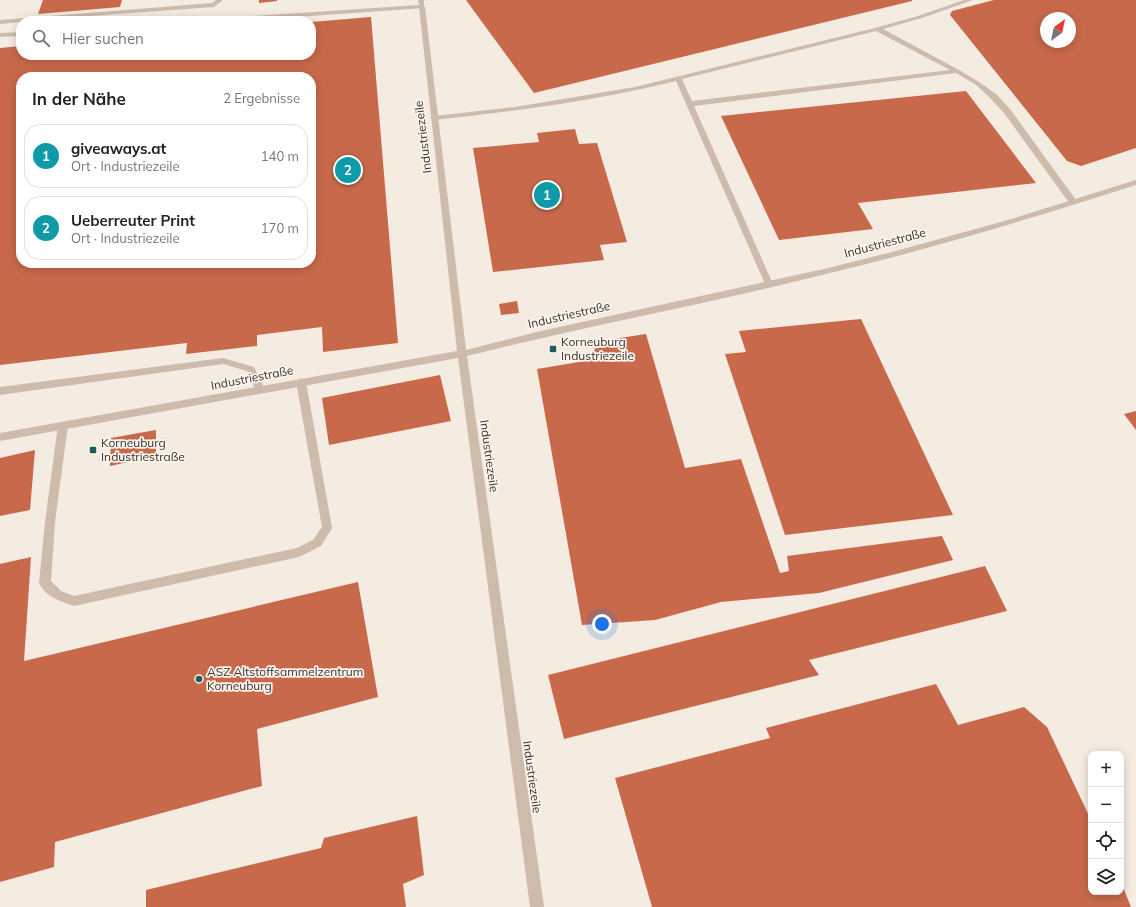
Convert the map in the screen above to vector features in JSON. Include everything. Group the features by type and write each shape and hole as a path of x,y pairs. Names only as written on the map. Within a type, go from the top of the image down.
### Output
{"street":[{"path":"102,16 136,14 214,5 220,0"},
{"path":"434,118 516,109 578,100 635,89 877,29 970,0"},
{"path":"268,16 422,3"},
{"name":"Industriezeile","path":"422,3 462,354 537,907"},
{"path":"0,22 16,21"},
{"path":"877,29 957,71 988,92 1007,112 1073,202"},
{"path":"0,35 16,34"},
{"path":"690,104 957,71"},
{"path":"678,78 769,284"},
{"name":"Industriestraße","path":"0,437 462,354 541,334 769,284 892,255 1011,222 1136,182"},
{"path":"0,391 222,361 251,369 260,390"},
{"path":"63,425 50,522 45,583 58,596 74,601 299,552 317,543 327,528 301,382"}],"building":[{"path":"43,0 122,0 120,7 38,14"},
{"path":"259,0 277,0 277,1 259,3"},
{"path":"466,0 912,0 912,1 534,93"},
{"path":"994,0 1136,0 1136,148 1081,166 1067,161 950,15 952,11"},
{"path":"371,17 398,343 323,352 322,327 257,335 257,346 186,354 187,343 0,365 0,48 16,46 16,60 316,60 316,22"},
{"path":"966,91 1036,183 858,203 873,229 779,240 721,116"},
{"path":"575,129 579,144 597,143 627,242 600,245 604,260 493,272 473,148 539,142 537,133"},
{"path":"517,301 519,313 501,315 499,304"},
{"path":"861,319 953,515 785,535 725,354 746,352 739,331"},
{"path":"646,334 685,468 741,459 780,573 789,571 787,556 942,536 953,560 819,593 721,602 655,620 582,625 537,369 597,359 594,349 601,347 600,341"},
{"path":"440,375 451,421 329,445 322,398"},
{"path":"1136,411 1136,430 1124,414"},
{"path":"156,430 156,456 110,466 111,438"},
{"path":"35,450 30,510 0,516 0,458"},
{"name":"ASZ Altstoffsammelzentrum Korneuburg","path":"31,557 24,661 358,582 378,697 257,729 262,786 55,842 54,867 0,882 0,564"},
{"path":"985,566 1007,611 809,660 819,675 564,739 548,675"},
{"path":"936,684 958,725 1024,707 1047,727 1088,814 1088,895 1124,895 1124,890 1131,907 652,907 615,778 770,738 766,728"},
{"path":"417,816 424,875 403,884 406,907 146,907 146,890 321,848 324,838"}],"place":[{"name":"Ueberreuter Print","path":"348,170"},
{"name":"giveaways.at","path":"547,195"},
{"name":"Korneuburg Industriezeile","path":"553,349"},
{"name":"Korneuburg Industriestraße","path":"93,450"},
{"name":"ASZ Altstoffsammelzentrum Korneuburg","path":"199,679"}]}
